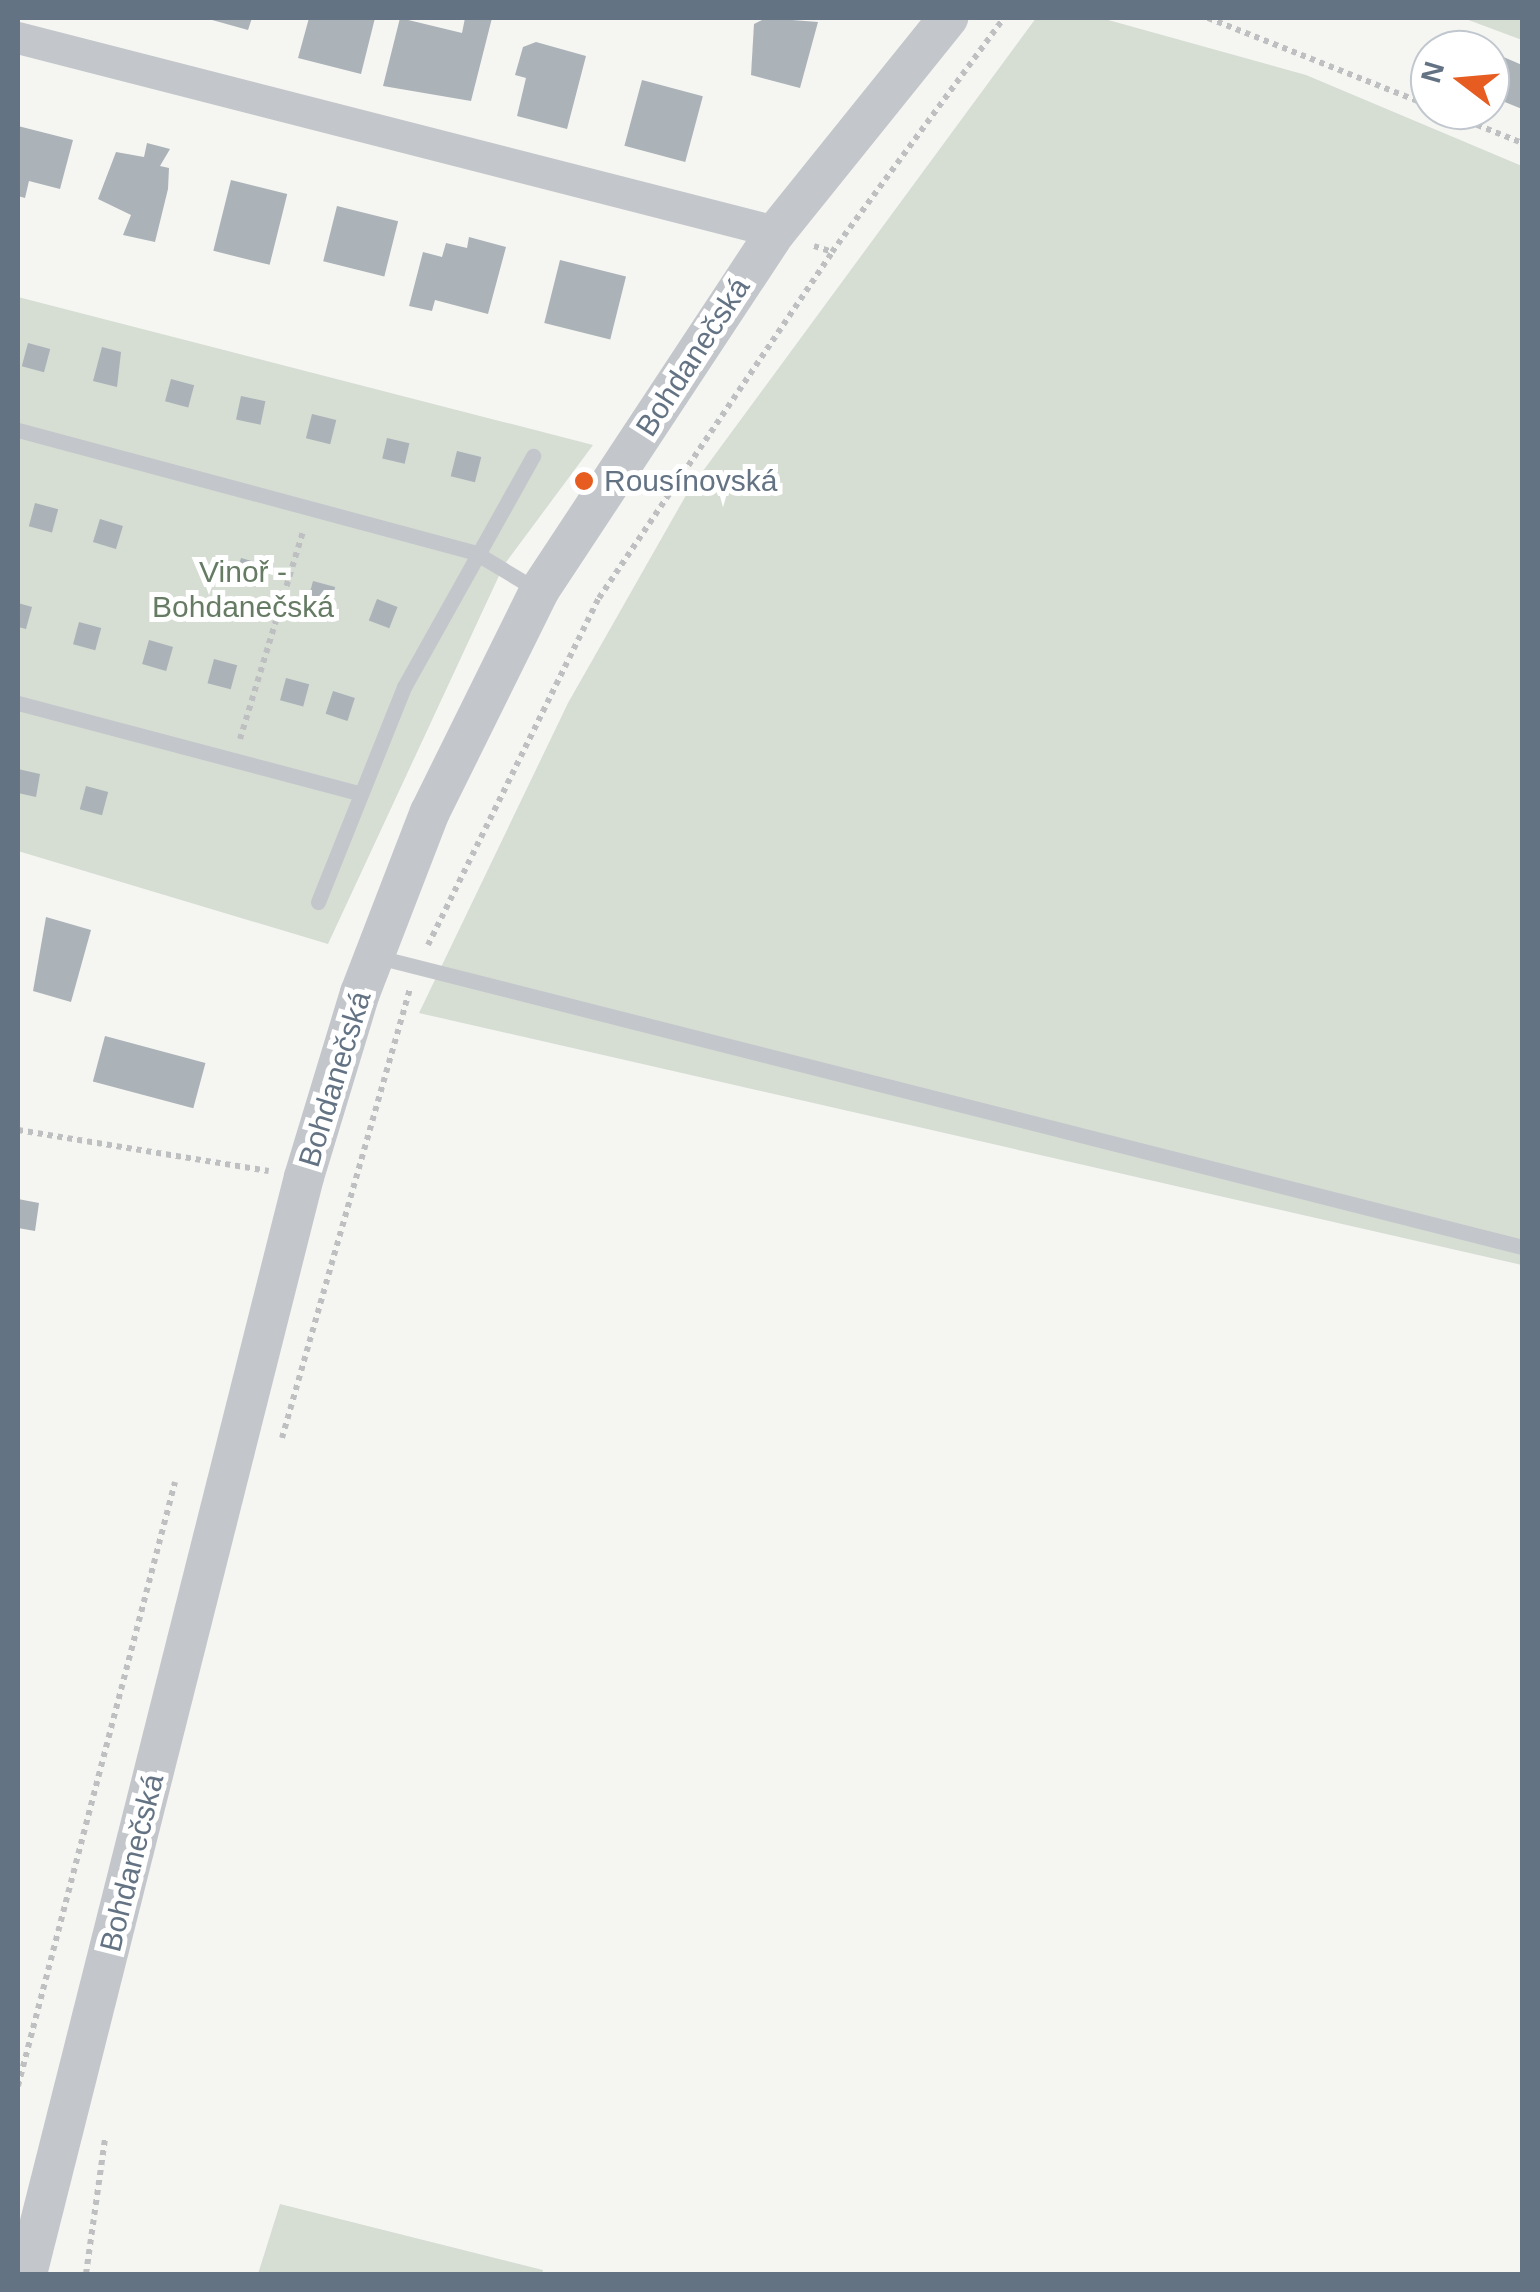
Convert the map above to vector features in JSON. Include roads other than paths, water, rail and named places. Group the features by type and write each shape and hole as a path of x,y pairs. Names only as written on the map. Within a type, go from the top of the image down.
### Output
{"street":[{"name":"Bohdanečská","path":"28,2274 304,1176 374,956 430,812 539,591 948,18"},
{"path":"18,38 791,238"}],"lane":[{"path":"18,430 474,552 539,591"},
{"path":"318,902 356,792 474,552 533,456"},
{"path":"18,703 356,792"},
{"path":"374,956 1522,1247"}],"place":[{"name":"Rousínovská","path":"584,481"}],"park label":[{"name":"Vinoř - Bohdanečská","path":"243,589"}]}
